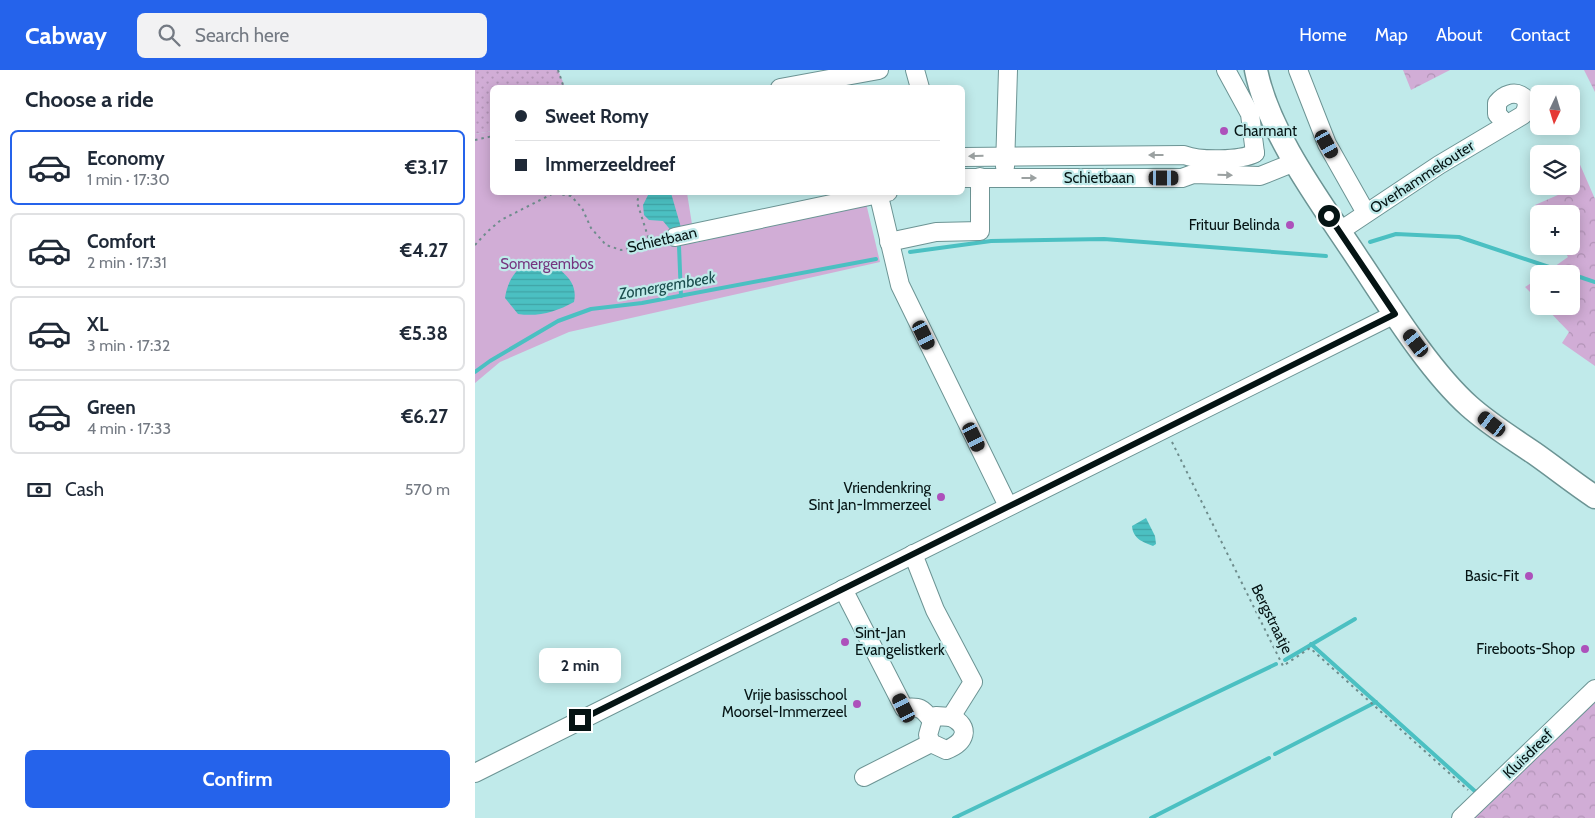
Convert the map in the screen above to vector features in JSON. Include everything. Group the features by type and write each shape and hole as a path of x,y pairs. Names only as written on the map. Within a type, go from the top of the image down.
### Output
{"main road":[{"path":"1256,72 1267,104 1295,162 1395,314 1449,385 1469,406 1595,497"}],"street":[{"path":"811,85 859,81 879,70"},
{"path":"915,70 919,85"},
{"path":"1005,177 1009,70"},
{"path":"1298,70 1327,144 1366,213"},
{"path":"1256,72 1229,75 1250,114 1255,153 1273,170"},
{"name":"Overhammekouter","path":"1340,231 1506,124"},
{"name":"Schietbaan","path":"971,178 1182,178 1192,166 1248,157 1255,153"},
{"name":"Schietbaan","path":"965,157 1183,155 1192,166 1260,176 1295,162"},
{"path":"889,242 936,232 980,232 971,178"},
{"name":"Schietbaan","path":"680,236 873,195"},
{"path":"882,195 889,242 899,285 1008,506"},
{"path":"475,773 1395,314"},
{"path":"913,554 935,610 973,682 951,717"},
{"path":"843,589 904,708 918,706 925,711 932,721"},
{"name":"Kluisdreef","path":"1461,818 1595,689"},
{"path":"936,716 951,717 959,721 963,728 963,738 957,746 947,750 931,743 928,735 932,721 936,716"},
{"path":"864,777 931,743"}],"path":[{"path":"557,70 563,85"},
{"path":"475,140 490,137"},
{"name":"Schietbaan","path":"475,245 501,220 550,195"},
{"name":"Schietbaan","path":"565,195 571,196 581,208 591,228 606,245 621,250 680,236"},
{"path":"639,195 637,202 650,243"},
{"name":"Bergstraatje","path":"1165,428 1283,666 1310,648 1479,801"}],"green space":[{"path":"475,70 558,70 564,85 490,85 490,131 475,134"},
{"path":"1403,70 1450,70 1411,90"},
{"path":"1584,70 1595,70 1595,92"},
{"name":"Somergembos","path":"490,131 490,195 687,195 695,243 866,203 880,262 569,332 500,362 475,383 475,134"},
{"path":"1580,165 1595,199 1595,366 1562,343 1569,332 1553,315 1580,315 1580,265 1557,265 1568,257 1567,255 1580,255 1580,205 1535,205 1558,195 1580,195"},
{"path":"1530,284 1530,292 1525,287"},
{"path":"1595,701 1595,818 1474,818 1486,806"}],"water":[{"path":"648,195 672,195 682,231 673,233 663,221 649,220 644,215 643,205"},
{"path":"529,262 543,272 553,264 562,272 573,285 574,302 547,313 533,315 518,314 505,298 506,292 516,272"},
{"path":"1146,518 1155,536 1156,544 1153,546 1136,537 1132,526"}],"waterway":[{"path":"1370,242 1396,234 1459,237 1543,265"},
{"path":"910,252 991,241 1104,239 1326,256"},
{"path":"679,246 681,296"},
{"name":"Zomergembeek","path":"475,372 490,361 558,321 591,309 642,303 876,259"},
{"path":"1580,277 1595,282"},
{"path":"1285,660 1355,619"},
{"path":"1311,644 1477,793"},
{"path":"954,818 1276,664"},
{"path":"1275,754 1376,702"},
{"path":"1151,818 1269,758"}],"place":[{"name":"Charmant","path":"1224,131"},
{"name":"Frituur Belinda","path":"1290,225"},
{"name":"Vriendenkring Sint Jan-Immerzeel","path":"941,497"},
{"name":"Basic-Fit","path":"1529,576"},
{"name":"Sint-Jan Evangelistkerk","path":"845,642"},
{"name":"Fireboots-Shop","path":"1585,649"},
{"name":"Vrije basisschool Moorsel-Immerzeel","path":"857,704"}],"route":[{"path":"580,720 1395,314 1329,216"}]}
